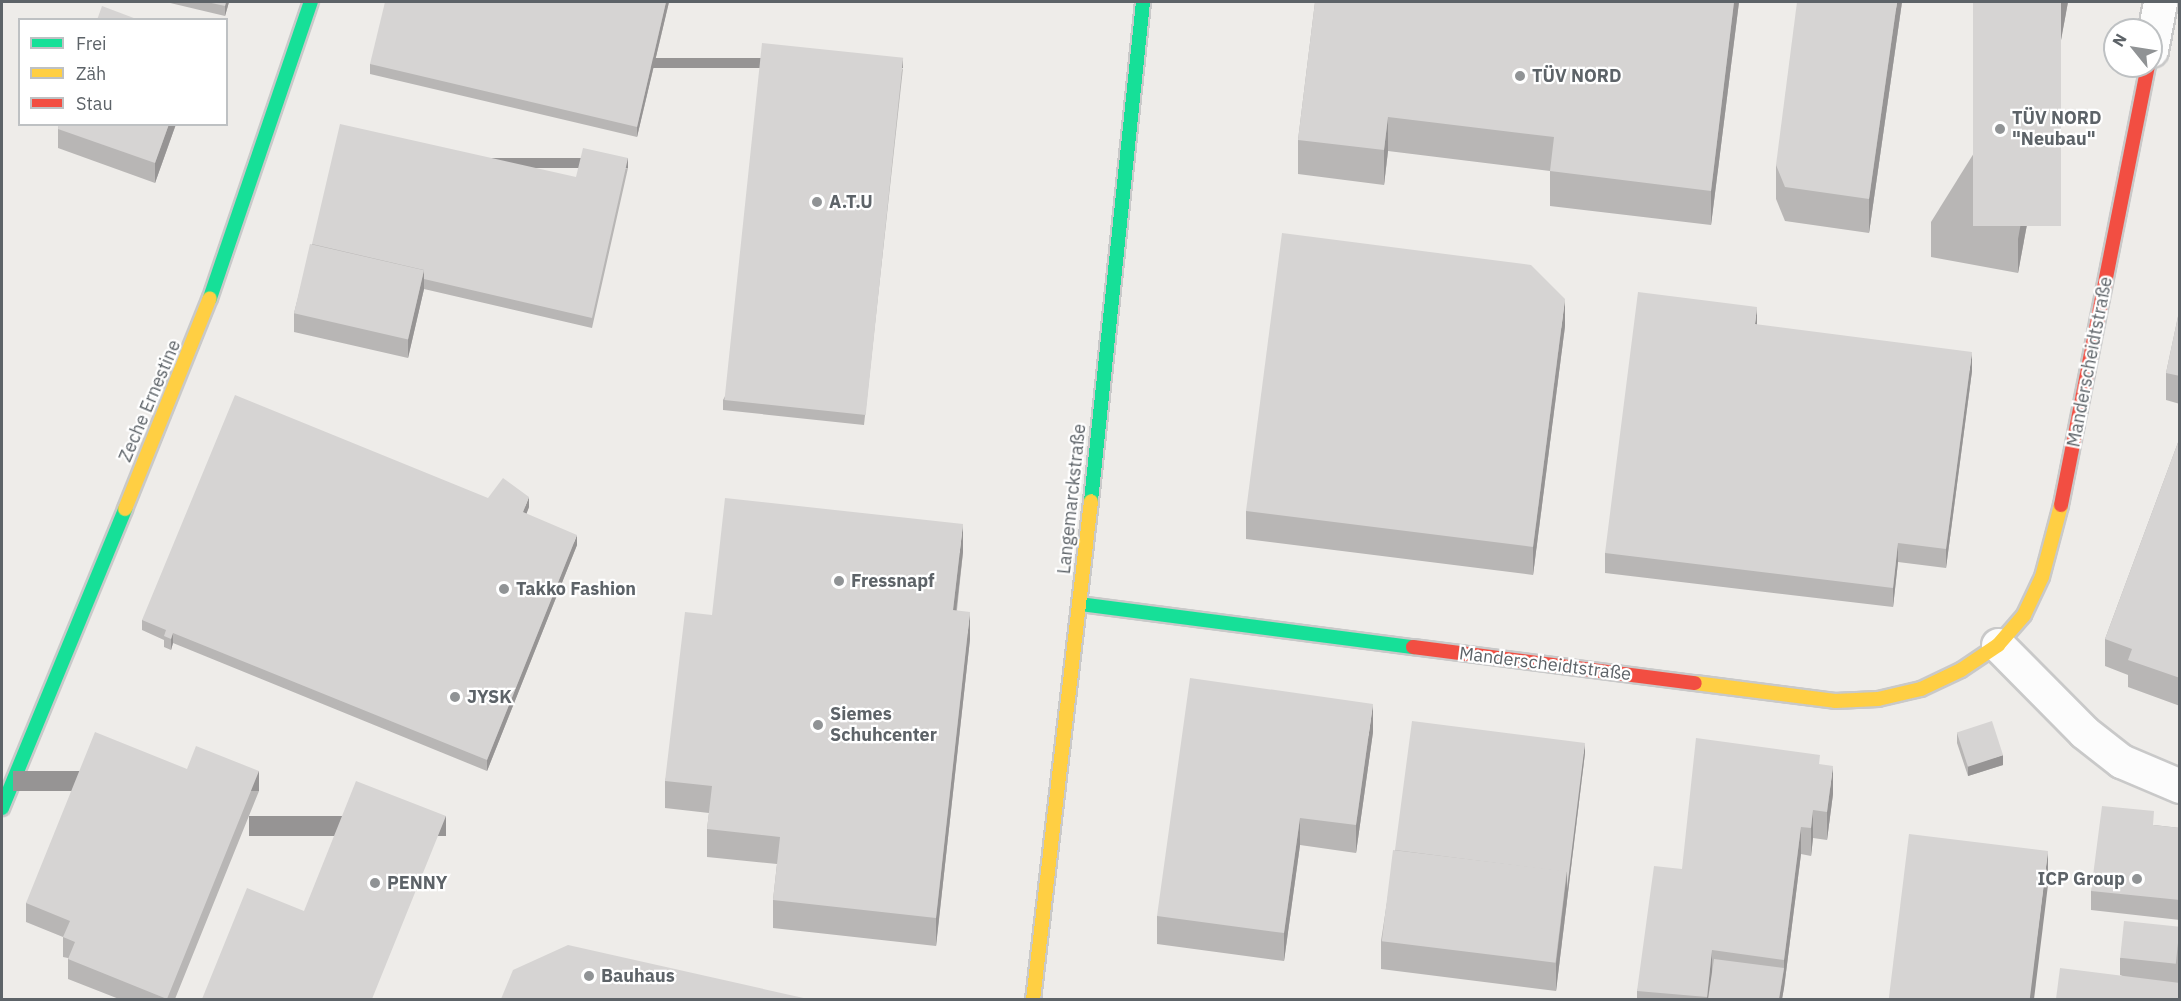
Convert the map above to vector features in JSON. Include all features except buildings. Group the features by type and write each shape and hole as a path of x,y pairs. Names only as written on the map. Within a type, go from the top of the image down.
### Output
{"street":[{"name":"Zeche Ernestine","path":"2,808 200,328 311,2"},
{"name":"Langemarckstraße","path":"1033,999 1080,604 1143,2"},
{"path":"2157,18 2160,2"},
{"name":"Manderscheidtstraße","path":"1080,604 1835,701 1878,699 1921,689 1961,670 1998,645 2024,615 2042,577 2056,531 2146,78"},
{"path":"1998,645 2084,732 2121,761 2180,786"}],"traffic: fast":[{"path":"210,298 311,2"},
{"path":"1091,501 1143,2"},
{"path":"2,808 125,509"},
{"path":"1080,604 1413,647"}],"traffic: slow":[{"path":"125,509 210,298"},
{"path":"1033,1000 1091,501"},
{"path":"1695,683 1835,701 1878,699 1921,689 1961,670 1998,645 2024,615 2042,577 2061,505"}],"traffic: jam":[{"path":"2061,505 2146,78"},
{"path":"1413,647 1695,683"}],"place":[{"name":"TÜV NORD","path":"1520,76"},
{"name":"TÜV NORD \"Neubau\"","path":"2000,129"},
{"name":"A.T.U","path":"817,202"},
{"name":"Fressnapf","path":"839,581"},
{"name":"Takko Fashion","path":"504,589"},
{"name":"JYSK","path":"455,697"},
{"name":"Siemes Schuhcenter","path":"818,725"},
{"name":"ICP Group","path":"2137,879"},
{"name":"PENNY","path":"375,883"},
{"name":"Bauhaus","path":"589,976"}]}
